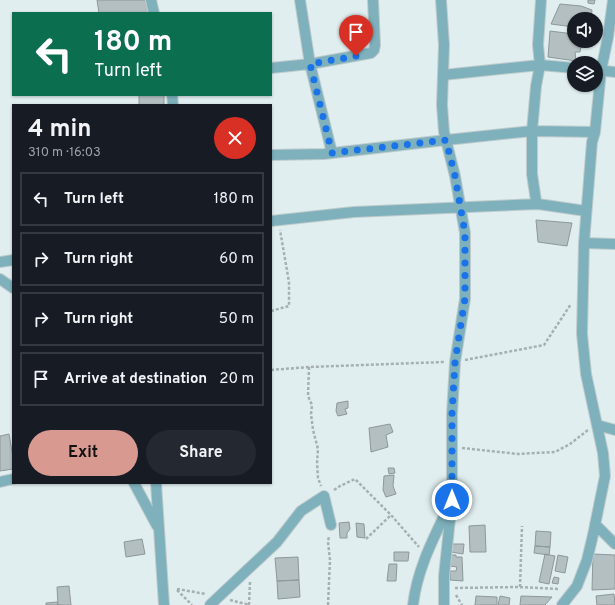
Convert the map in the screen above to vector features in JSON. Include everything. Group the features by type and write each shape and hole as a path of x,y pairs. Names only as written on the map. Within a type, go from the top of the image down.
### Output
{"street":[{"path":"151,0 154,12"},
{"path":"300,0 310,64 332,153"},
{"path":"272,68 310,64 371,53 374,50 375,45 373,0"},
{"path":"441,0 444,45 442,105 444,132 455,176 465,233 465,298 455,362 452,414 452,500 444,576 444,605"},
{"path":"538,204 532,174 532,131 536,86 540,65 538,45 541,0"},
{"path":"603,56 608,36 613,0"},
{"path":"443,76 540,65 567,67"},
{"path":"603,70 615,72"},
{"path":"562,605 577,586 587,560 605,476 603,453 586,374 582,334 586,211 597,92"},
{"path":"272,155 332,153 532,131 594,132"},
{"path":"275,221 354,212 538,204 586,211"},
{"path":"584,244 615,244"},
{"path":"0,262 12,260"},
{"path":"0,279 12,287"},
{"path":"597,425 615,430"},
{"path":"0,482 12,479"},
{"path":"135,484 159,530"},
{"path":"156,484 164,605"},
{"path":"210,605 277,542 301,511 324,496 330,525"},
{"path":"412,605 426,555 452,500"},
{"path":"595,524 615,544"}],"path":[{"path":"272,311 289,306 289,282 275,221"},
{"path":"272,370 309,367 455,362 544,345 583,286"},
{"path":"309,367 308,396 312,405 311,414 313,430 318,449 318,478 324,496 340,486 355,480 391,515 366,539"},
{"path":"452,447 518,454 555,452 570,444 585,431 597,425"},
{"path":"328,605 330,560 328,542 332,526 330,525"},
{"path":"520,587 522,526"},
{"path":"177,589 219,597 249,605 250,568"},
{"path":"162,573 192,605"},
{"path":"444,588 520,587 574,590"}],"building":[{"path":"97,0 148,0 150,12 99,12"},
{"path":"588,0 595,0 594,4 588,3"},
{"path":"560,4 581,6 592,10 592,12 567,12 567,26 551,24"},
{"path":"550,31 567,33 567,48 581,48 580,52 575,52 575,56 567,56 567,60 548,57"},
{"path":"139,96 164,96 164,104 139,104"},
{"path":"536,220 572,223 567,246 538,242"},
{"path":"348,401 348,408 345,409 347,414 338,416 336,411 337,403"},
{"path":"390,424 393,432 386,435 388,447 371,452 369,428"},
{"path":"9,434 12,451 12,469 0,471 0,436"},
{"path":"388,468 394,468 395,473 389,474"},
{"path":"394,475 393,486 396,494 386,497 383,490 384,476"},
{"path":"349,522 350,529 347,533 347,538 340,538 339,523"},
{"path":"356,523 364,524 365,538 357,537"},
{"path":"485,525 486,552 470,552 469,526"},
{"path":"536,531 551,532 550,547 535,546"},
{"path":"142,539 145,554 126,557 124,542"},
{"path":"451,544 464,544 463,554 451,552"},
{"path":"535,546 550,547 549,555 534,553"},
{"path":"394,552 409,552 408,561 394,561"},
{"path":"545,554 555,556 549,584 539,582"},
{"path":"593,554 615,555 615,589 592,590"},
{"path":"450,555 462,557 463,581 450,580 450,571 456,571 457,567 450,566"},
{"path":"558,555 568,557 565,573 555,571"},
{"path":"298,557 299,580 277,581 275,558"},
{"path":"389,564 397,564 396,581 387,581"},
{"path":"554,577 559,578 558,584 552,583"},
{"path":"299,580 300,597 278,599 277,581"},
{"path":"69,586 71,605 58,605 57,587"},
{"path":"614,594 615,605 597,605 596,596"},
{"path":"476,596 497,597 497,605 475,605"},
{"path":"500,596 510,598 509,605 498,605"},
{"path":"521,596 552,597 545,605 520,605"},
{"path":"57,602 58,605 46,605 46,603"}],"route":[{"path":"356,56 310,64 332,153 446,140 455,176 465,233 465,298 455,362 452,414 452,500"}]}
